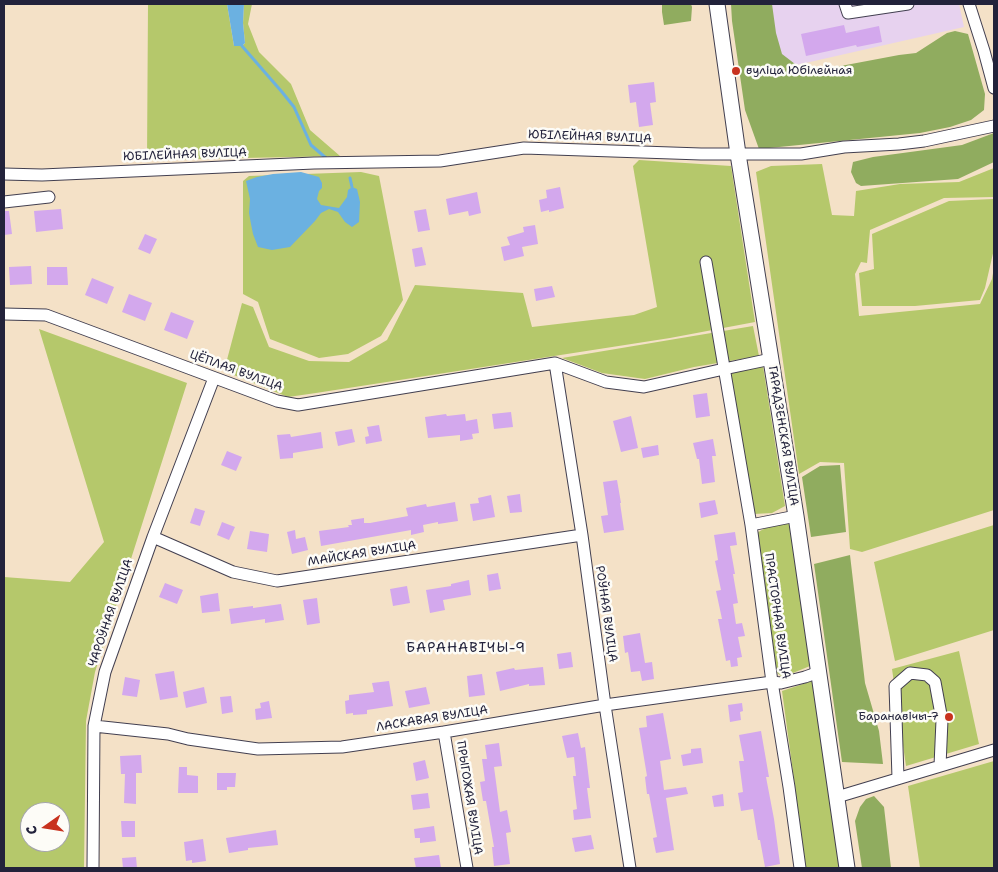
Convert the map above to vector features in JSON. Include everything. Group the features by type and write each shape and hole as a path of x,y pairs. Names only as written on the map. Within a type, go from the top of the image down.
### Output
{"main road":[{"name":"ГАРАДЗЕНСКАЯ ВУЛІЦА","path":"717,4 738,154 796,516 847,868"}],"street":[{"path":"845,4 848,13 908,4"},
{"path":"969,4 994,88"},
{"name":"ЮБІЛЕЙНАЯ ВУЛІЦА","path":"4,174 42,175 314,163 440,161 524,148 691,154 801,154 844,147 899,144 994,126"},
{"path":"4,202 49,197"},
{"name":"ПРАСТОРНАЯ ВУЛІЦА","path":"706,262 751,525 800,868"},
{"name":"ЦЁПЛАЯ ВУЛІЦА","path":"4,314 46,315 277,401 298,405 555,363"},
{"path":"555,363 606,382 644,387 771,359"},
{"name":"РОЎНАЯ ВУЛІЦА","path":"555,363 630,868"},
{"name":"ЧАРОЎНАЯ ВУЛІЦА","path":"93,868 94,726 105,672 153,537 214,378"},
{"path":"751,525 796,516"},
{"name":"МАЙСКАЯ ВУЛІЦА","path":"153,537 233,572 277,581 582,535"},
{"name":"ЛАСКАВАЯ ВУЛІЦА","path":"94,726 168,734 188,739 258,749 342,747 605,705 772,682 781,683 819,672"},
{"path":"898,778 895,686 910,673 927,676 935,682 942,720 940,766"},
{"name":"ПРЫГОЖАЯ ВУЛІЦА","path":"444,732 467,868"},
{"path":"837,796 994,750"}],"shaded area":[{"path":"770,4 959,4 964,27 779,69"}],"green space":[{"path":"148,4 227,4 234,46 242,46 245,43 244,4 252,4 248,24 259,52 291,84 310,130 340,156 147,160"},
{"path":"662,4 691,4 691,21 664,25"},
{"path":"731,4 772,4 776,33 782,54 795,64 807,69 830,68 916,53 947,33 955,31 968,34 985,94 984,110 971,120 950,127 920,133 759,149 745,110"},
{"path":"994,133 994,162 958,179 861,186 856,183 851,172 853,162 873,157 962,145"},
{"path":"639,160 731,166 755,322 670,338 288,397 224,371 242,303 253,307 269,347 309,361 349,362 387,340 415,285 523,293 532,327 634,315 657,307 633,166"},
{"path":"822,164 832,215 854,216 856,191 900,184 959,182 994,168 994,197 944,198 870,230 867,263 861,262 855,274 859,316 980,304 992,279 994,267 994,510 862,552 850,549 844,463 820,462 799,474 756,172 771,166"},
{"path":"361,172 379,176 403,300 381,336 348,354 319,358 270,339 258,302 243,294 243,181 249,176"},
{"path":"993,199 994,249 985,288 980,300 915,306 862,306 859,273 874,269 872,234 949,201"},
{"path":"753,326 759,356 694,367 645,379 602,373 562,358"},
{"path":"39,329 187,383 95,672 86,721 84,868 4,868 4,577 70,582 104,542"},
{"path":"763,366 785,506 772,513 754,514 731,373"},
{"path":"840,465 846,532 811,537 802,477 820,466"},
{"path":"792,523 810,666 781,676 776,672 755,534 767,527"},
{"path":"994,525 994,630 895,661 874,562"},
{"path":"850,555 865,683 879,731 883,764 842,762 814,564"},
{"path":"959,651 979,744 906,766 892,669"},
{"path":"812,681 840,868 806,868 782,691"},
{"path":"994,761 994,868 920,868 908,786"},
{"path":"874,796 884,807 891,868 862,868 855,821 860,807 866,799"}],"water":[{"path":"227,4 244,4 245,43 242,46 234,46"},
{"path":"301,172 319,177 322,188 317,199 321,205 339,208 347,197 348,190 352,187 357,189 360,202 359,222 352,227 345,222 338,212 329,209 321,213 290,247 272,250 258,247 253,234 249,213 250,199 246,181 273,174"}],"building":[{"path":"844,25 846,33 879,26 882,42 857,47 856,45 806,56 801,34"},
{"path":"654,82 656,102 650,103 653,125 639,127 636,102 630,103 628,85"},
{"path":"560,187 564,208 541,212 539,200 547,198 546,190"},
{"path":"477,192 481,213 469,216 468,211 449,215 446,199"},
{"path":"61,209 63,229 36,232 34,211"},
{"path":"426,209 430,230 418,232 414,211"},
{"path":"4,211 9,211 12,234 4,235"},
{"path":"535,225 538,244 522,247 524,256 504,261 501,247 510,245 507,237 524,232 523,227"},
{"path":"145,234 157,239 150,254 138,249"},
{"path":"422,247 426,265 415,267 412,249"},
{"path":"31,266 32,284 10,285 9,267"},
{"path":"47,267 67,267 68,285 47,285"},
{"path":"92,278 114,287 107,304 85,295"},
{"path":"552,286 555,297 536,301 534,289"},
{"path":"129,294 152,303 145,321 122,312"},
{"path":"171,312 194,321 187,339 164,330"},
{"path":"707,393 710,416 696,418 693,395"},
{"path":"511,412 513,427 494,429 492,414"},
{"path":"446,414 447,416 465,414 466,421 477,419 479,433 472,434 473,439 460,441 460,435 428,438 425,417"},
{"path":"631,416 638,448 621,452 613,421"},
{"path":"379,425 382,441 366,444 365,437 369,436 367,427"},
{"path":"352,429 355,442 338,446 335,432"},
{"path":"321,432 323,448 293,453 293,458 280,459 277,435 290,434 291,437"},
{"path":"713,439 716,456 712,456 715,482 702,484 699,459 697,459 693,443"},
{"path":"658,445 659,455 643,458 641,448"},
{"path":"227,451 242,457 236,471 221,465"},
{"path":"617,480 624,530 604,533 601,516 608,515 603,482"},
{"path":"520,494 522,512 510,513 507,496"},
{"path":"491,495 495,517 473,521 470,504 479,503 478,498"},
{"path":"715,500 718,514 701,518 699,503"},
{"path":"455,502 458,521 423,525 424,532 411,535 411,530 321,546 319,531 349,527 348,525 352,525 351,520 364,518 364,523 370,523 408,516 406,508 426,504 427,507"},
{"path":"195,508 205,511 200,526 190,523"},
{"path":"222,522 235,527 229,540 217,535"},
{"path":"295,530 296,539 305,537 308,550 292,554 287,532"},
{"path":"250,531 269,534 267,552 247,549"},
{"path":"735,532 737,545 730,546 738,603 733,604 736,624 742,623 745,636 738,637 742,657 737,658 738,666 731,667 730,660 726,661 718,619 722,619 716,591 721,590 715,561 718,560 714,535"},
{"path":"498,573 501,589 489,591 487,575"},
{"path":"469,580 471,595 443,600 445,610 430,613 426,590 451,586 451,584"},
{"path":"165,583 183,590 177,604 159,597"},
{"path":"407,586 410,603 393,606 390,589"},
{"path":"218,593 220,611 202,613 200,596"},
{"path":"317,598 320,623 307,625 303,600"},
{"path":"281,604 284,620 265,623 265,619 231,624 229,609"},
{"path":"640,633 645,663 652,662 654,679 642,681 640,671 631,672 628,652 625,653 623,636"},
{"path":"571,652 573,667 559,669 557,654"},
{"path":"543,667 545,685 529,686 529,684 500,691 496,672 514,668 515,670"},
{"path":"174,671 178,697 160,700 155,674"},
{"path":"482,674 485,695 469,697 467,676"},
{"path":"125,677 140,680 137,697 122,695"},
{"path":"389,681 393,706 367,710 367,714 346,714 345,701 349,700 349,695 374,692 372,683"},
{"path":"204,687 207,703 186,708 183,692"},
{"path":"426,687 430,704 409,708 405,691"},
{"path":"231,696 233,712 222,714 220,697"},
{"path":"269,701 272,718 256,720 255,709 261,708 260,703"},
{"path":"742,703 741,720 730,722 728,705"},
{"path":"663,713 671,759 660,761 664,790 686,787 688,794 666,798 674,850 656,853 653,838 657,837 649,794 647,794 645,777 647,776 639,728 647,727 646,716"},
{"path":"761,731 769,777 766,777 780,864 765,867 753,809 741,811 738,793 743,792 739,761 744,761 739,735"},
{"path":"578,733 581,748 585,747 590,788 587,788 591,818 574,820 573,810 577,809 573,776 576,776 574,757 567,758 562,736"},
{"path":"499,743 502,766 494,767 500,812 507,810 511,832 506,833 510,864 494,866 492,847 494,847 486,801 483,801 480,782 485,781 482,759 487,759 485,745"},
{"path":"701,748 703,763 683,766 681,755 691,753 691,749"},
{"path":"141,755 142,773 136,773 136,804 124,803 125,774 121,774 120,756"},
{"path":"425,760 429,778 416,781 413,763"},
{"path":"179,767 187,767 187,775 198,776 198,793 178,793"},
{"path":"217,773 236,773 235,787 227,787 227,790 217,790"},
{"path":"428,793 430,808 413,810 411,795"},
{"path":"723,794 724,806 714,807 712,796"},
{"path":"121,821 135,821 135,837 122,837"},
{"path":"434,826 436,841 420,843 420,838 415,838 414,829"},
{"path":"276,830 278,845 248,848 248,850 229,853 226,838"},
{"path":"591,835 594,849 575,852 572,838"},
{"path":"203,839 206,861 192,863 192,860 186,861 184,842"},
{"path":"439,855 441,868 416,868 414,858"},
{"path":"136,857 137,868 123,868 122,858"}],"waterway":[{"path":"242,46 294,107 311,145 326,158"},
{"path":"350,178 352,187"}],"place":[{"name":"вуліца Юбілейная","path":"736,71"},
{"name":"Баранавічы-7","path":"949,717"}],"district":[{"name":"БАРАНАВІЧЫ-9","path":"466,648"}]}
